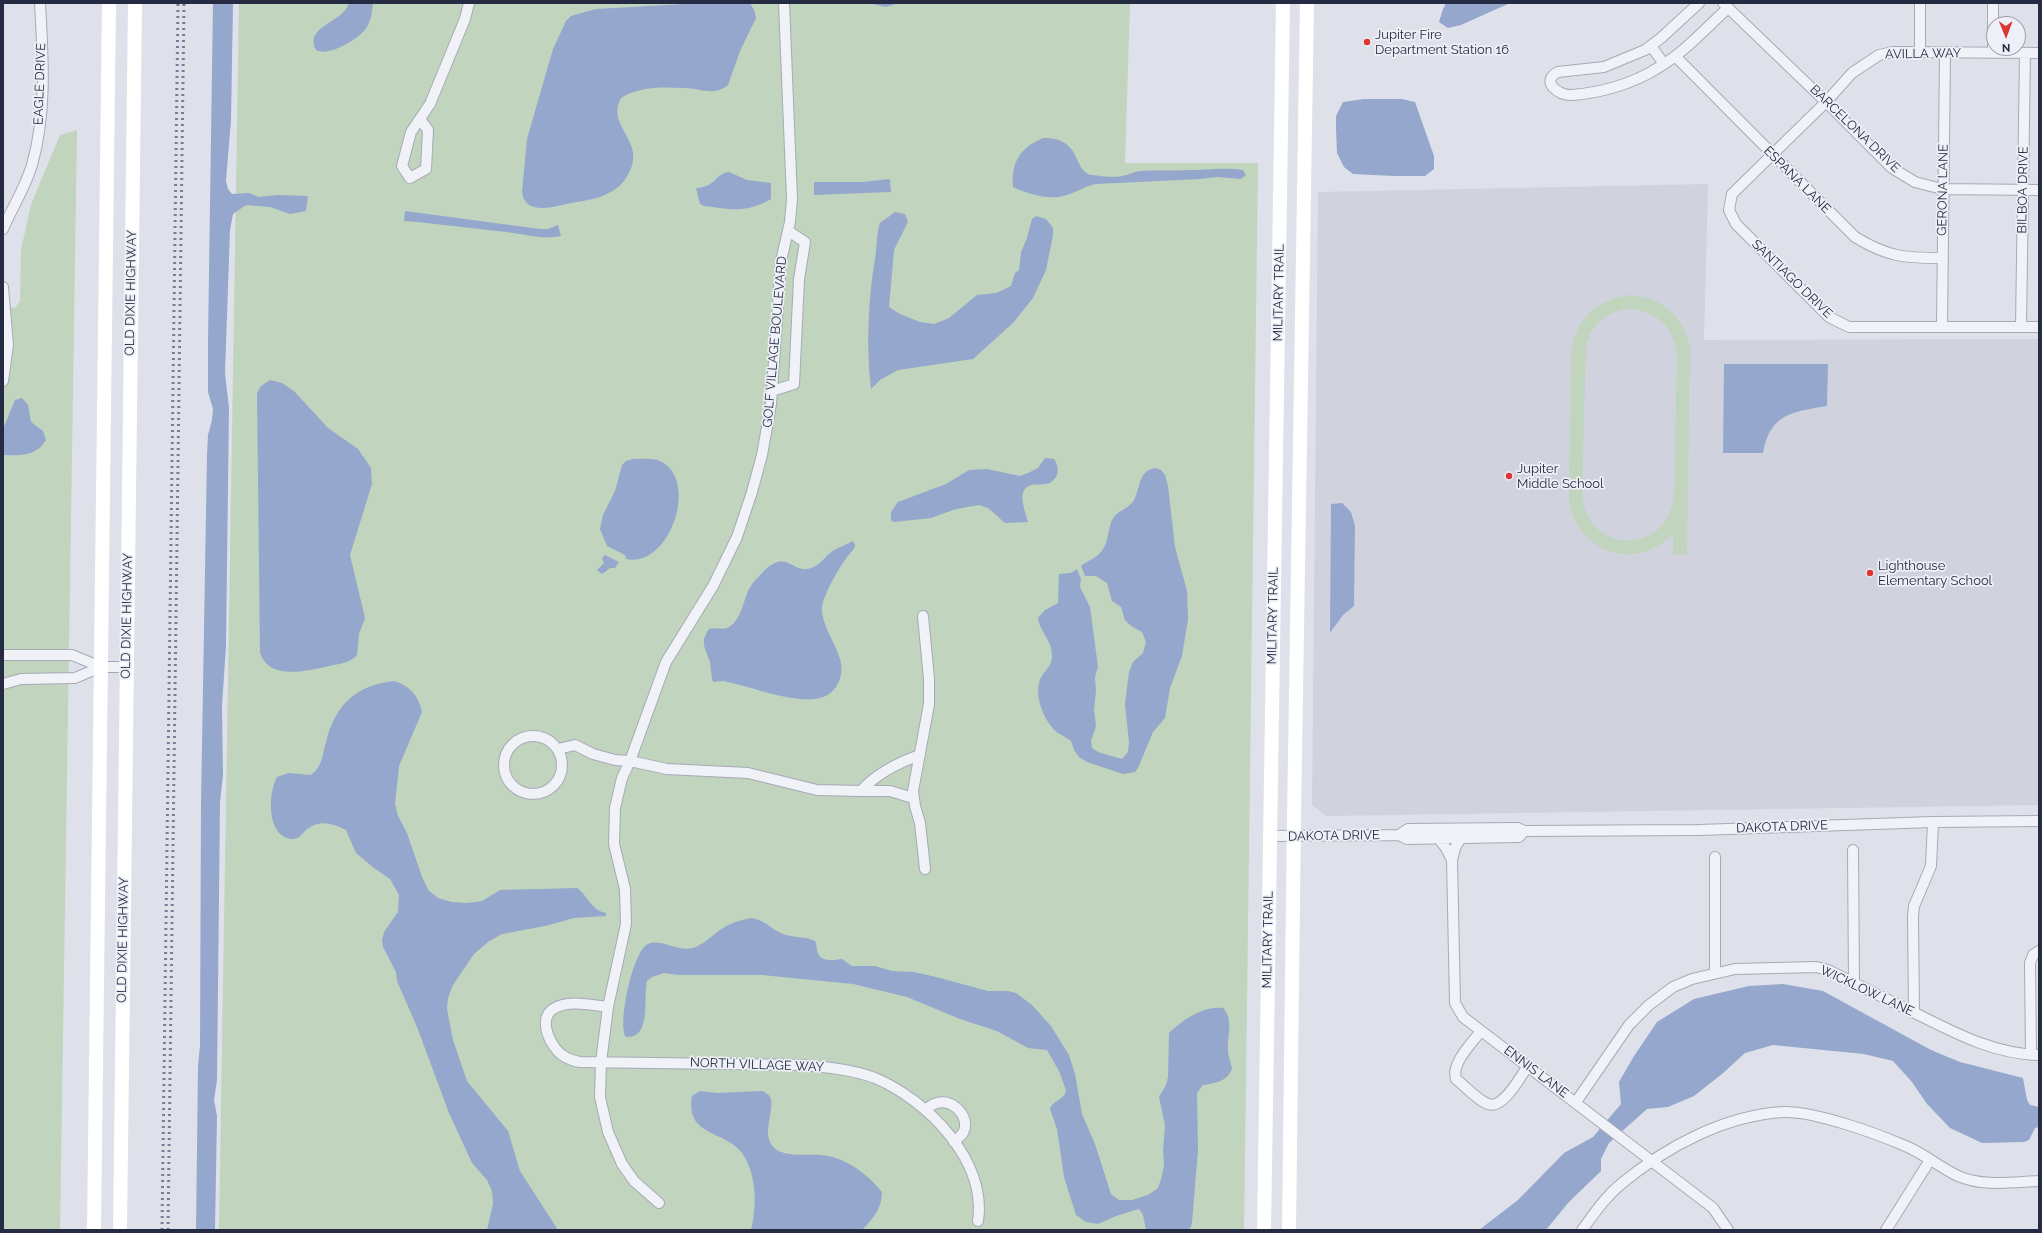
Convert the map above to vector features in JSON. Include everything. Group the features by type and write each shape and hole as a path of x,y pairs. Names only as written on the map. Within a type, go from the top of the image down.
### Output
{"main road":[{"name":"OLD DIXIE HIGHWAY","path":"94,1230 109,3"},
{"name":"OLD DIXIE HIGHWAY","path":"120,1230 135,3"},
{"name":"MILITARY TRAIL","path":"1264,1230 1284,3"},
{"name":"MILITARY TRAIL","path":"1289,1230 1293,836 1307,3"}],"street":[{"name":"EAGLE DRIVE","path":"3,229 26,181 39,130 43,72 40,3"},
{"path":"420,119 428,130 426,169 410,178 402,166 406,157 411,132 430,104 465,19 469,3"},
{"name":"GOLF VILLAGE BOULEVARD","path":"658,1204 634,1181 612,1145 604,1118 600,1097 601,1062 608,1007 623,944 627,912 625,889 614,844 613,826 622,778 630,761 666,662 713,586 737,538 762,455 772,391 781,261 788,231 792,200 784,3"},
{"path":"1699,3 1651,46 1604,67 1558,72 1553,77 1552,86 1558,93 1564,95 1595,92 1636,79 1676,57 1726,5"},
{"path":"1920,3 1920,53"},
{"path":"1994,3 1994,16"},
{"name":"BARCELONA DRIVE","path":"1726,5 1892,168 1915,182 1942,190 2039,190"},
{"path":"1651,46 1664,64"},
{"name":"AVILLA WAY","path":"1826,102 1852,73 1879,55 1893,52 1986,53"},
{"name":"GERONA LANE","path":"1942,327 1942,190 1945,53"},
{"name":"AVILLA WAY","path":"2026,53 2039,53"},
{"name":"BILBOA DRIVE","path":"2021,327 2025,56"},
{"name":"ESPANA LANE","path":"1676,57 1855,237 1890,255 1908,258 1942,258"},
{"name":"SANTIAGO DRIVE","path":"1826,102 1771,154 1732,194 1730,210 1736,224 1829,317 1840,325 1848,327 2039,327"},
{"path":"772,391 794,384 799,279 805,242 788,231"},
{"path":"3,287 8,345 3,381"},
{"path":"923,616 929,679 929,704 914,783 914,798 920,823 925,869"},
{"path":"3,655 72,655 101,666 126,667"},
{"path":"3,684 21,679 75,678 101,666"},
{"path":"527,736 539,736 550,740 558,748 562,759 562,771 557,781 549,789 538,794 527,794 516,789 508,781 504,770 504,759 508,748 517,740 527,736"},
{"path":"558,748 575,745 593,754 615,760 630,761 667,769 748,773 824,791 890,791 914,798"},
{"path":"861,791 868,783 891,768 920,755"},
{"name":"DAKOTA DRIVE","path":"1398,835 1408,829 1518,828 1524,831 1699,830 1933,822 2039,821"},
{"path":"1914,1013 1913,916 1914,906 1931,866 1933,822"},
{"name":"DAKOTA DRIVE","path":"1270,836 1398,835 1407,839 1519,837 1524,831"},
{"name":"ENNIS LANE","path":"1438,838 1446,848 1452,860"},
{"name":"ENNIS LANE","path":"1461,838 1455,848 1452,860 1455,1004 1463,1017 1576,1102 1652,1162 1667,1171 1713,1208 1728,1230"},
{"path":"1853,850 1854,983"},
{"path":"1715,857 1715,973"},
{"path":"2035,1055 2030,962 2033,955 2039,951"},
{"name":"WICKLOW LANE","path":"1576,1102 1629,1025 1649,1005 1672,987 1692,979 1735,969 1816,967 1828,970 1968,1040 1998,1049 2035,1055"},
{"path":"601,1062 573,1061 562,1055 550,1039 546,1021 552,1009 559,1007 586,1004 608,1007"},
{"path":"1481,1031 1456,1067 1454,1074 1456,1079 1487,1104 1494,1105 1502,1103 1528,1066"},
{"name":"NORTH VILLAGE WAY","path":"601,1062 800,1064 828,1067 874,1078 894,1087 926,1110 954,1142 969,1168 979,1196 980,1209 978,1222"},
{"path":"926,1110 937,1102 944,1101 951,1103 960,1112 965,1125 964,1132 954,1142"},
{"path":"1582,1230 1601,1204 1621,1184 1652,1162 1687,1141 1729,1122 1785,1112 1809,1115 1850,1126 1905,1145 1959,1176 1976,1182 2039,1181"},
{"path":"1886,1230 1930,1160"}],"shaded area":[{"name":"Jupiter Middle School","path":"1708,184 1704,340 2039,339 2039,805 1326,816 1312,805 1318,192"}],"green space":[{"path":"239,3 1130,3 1125,163 1258,163 1244,1230 219,1230"},
{"path":"77,130 60,1230 3,1230 3,306 15,308 20,301 21,250 31,204 60,135"},
{"path":"1632,295 1643,297 1653,300 1670,310 1687,335 1690,346 1687,555 1673,555 1673,534 1658,546 1643,552 1627,554 1611,552 1597,545 1585,535 1575,521 1569,503 1571,353 1573,341 1577,330 1590,312 1609,301","holes":["1624,309 1635,310 1653,315 1661,321 1672,335 1675,345 1677,355 1674,496 1668,516 1658,530 1643,538 1627,540 1611,537 1597,528 1587,514 1582,494 1586,346 1591,332 1599,322 1617,311"]}],"water":[{"path":"213,3 233,3 231,120 226,181 228,189 232,194 249,193 259,197 278,195 308,196 306,211 290,214 270,207 246,205 233,214 230,230 225,373 229,408 226,646 222,706 223,775 220,802 217,1080 214,1100 217,1116 215,1230 196,1230 198,1067 200,1045 201,803 207,455 208,435 213,409 208,392 208,340"},
{"path":"349,3 373,3 370,20 365,30 349,43 335,49 321,52 316,50 314,42 315,35 340,15"},
{"path":"702,3 750,3 754,10 756,18 740,51 728,85 717,91 706,91 690,88 652,88 636,91 621,98 617,109 618,119 627,136 633,156 632,168 624,181 613,191 593,199 542,208 529,205 524,200 522,192 527,139 553,49 566,21 571,16 596,9"},
{"path":"868,3 899,3 886,7"},
{"path":"1446,3 1510,3 1461,25 1448,28 1439,22"},
{"path":"1364,99 1402,99 1415,102 1434,156 1434,169 1425,176 1394,176 1353,174 1344,167 1337,153 1336,116 1343,102"},
{"path":"1043,138 1056,139 1065,143 1071,148 1086,173 1092,175 1115,177 1140,171 1236,169 1243,170 1246,175 1241,179 1217,177 1096,184 1060,197 1039,196 1013,187 1013,178 1016,163 1023,151 1028,146"},
{"path":"729,172 747,180 771,183 771,199 762,204 745,209 730,209 704,206 700,204 696,188 708,185 720,175"},
{"path":"889,179 891,192 814,195 814,182 863,182"},
{"path":"405,211 540,229 548,229 558,225 561,236 540,237 404,221"},
{"path":"895,212 905,214 908,222 894,250 889,307 900,314 920,322 934,324 949,318 977,295 996,293 1011,286 1015,273 1019,270 1021,252 1027,238 1032,219 1036,216 1046,219 1053,228 1053,235 1046,270 1033,298 1013,323 973,359 898,370 880,380 871,389 869,373 868,324 877,236 880,223"},
{"path":"1724,364 1828,364 1827,406 1794,413 1777,422 1766,440 1763,453 1723,453"},
{"path":"270,380 282,383 294,391 328,428 358,449 371,468 372,484 350,555 365,618 359,634 357,655 344,663 310,670 289,672 271,667 264,661 260,652 257,393 261,386"},
{"path":"22,398 28,405 31,422 43,431 46,440 38,449 28,454 3,455 3,429 15,400"},
{"path":"1045,458 1054,459 1058,472 1053,481 1050,483 1031,485 1024,491 1022,496 1028,522 1005,523 988,508 979,505 956,509 931,518 894,522 891,520 891,512 898,502 946,484 969,470 987,469 1020,476 1038,468"},
{"path":"633,459 657,460 672,471 678,485 678,503 674,520 667,537 656,550 642,558 626,559 625,555 607,546 600,529 603,515 615,491 622,465 626,461"},
{"path":"1156,468 1161,470 1165,475 1168,486 1175,547 1187,591 1188,619 1182,656 1170,688 1165,718 1153,732 1135,772 1123,774 1087,762 1079,757 1074,750 1071,741 1053,729 1045,717 1038,696 1038,689 1040,679 1050,665 1052,652 1049,641 1041,628 1038,618 1045,610 1058,603 1059,574 1071,573 1077,569 1081,579 1080,587 1090,607 1098,667 1095,677 1096,691 1094,710 1096,726 1091,741 1092,748 1098,752 1122,759 1128,752 1129,742 1125,704 1129,672 1133,662 1143,653 1146,642 1142,632 1131,626 1125,620 1121,607 1112,601 1107,583 1096,576 1085,576 1081,566 1097,556 1105,547 1112,520 1132,503 1141,480 1146,472 1150,469"},
{"path":"1342,503 1351,512 1355,526 1354,606 1343,615 1330,633 1331,504"},
{"path":"853,541 855,545 854,549 845,560 829,587 825,596 822,610 827,630 836,648 842,667 841,677 833,691 820,698 800,699 781,696 723,681 713,682 710,662 704,646 704,638 709,629 727,628 736,621 749,589 765,570 780,562 789,563 802,569 811,568 834,550"},
{"path":"605,555 619,562 615,568 610,568 602,574 597,570 604,563 602,558"},
{"path":"394,681 405,686 416,696 422,712 399,766 395,804 398,816 407,833 422,877 429,891 438,898 452,902 467,903 482,901 500,890 577,888 593,906 606,913 606,916 574,918 545,926 502,934 488,942 474,954 453,985 448,998 447,1009 453,1040 467,1081 508,1131 520,1171 558,1230 487,1230 493,1204 492,1191 487,1180 472,1163 449,1113 417,1027 397,981 396,972 383,947 382,940 384,932 398,912 399,895 390,879 356,853 346,830 325,823 310,827 298,838 293,839 284,837 278,831 274,823 271,803 274,784 277,777 289,773 311,775 315,772 322,760 330,729 341,707 358,692 381,683"},
{"path":"752,918 766,923 783,934 807,938 815,941 818,954 823,959 842,959 852,966 875,966 892,971 914,972 988,991 1008,991 1016,993 1032,1005 1051,1026 1069,1055 1075,1074 1082,1114 1095,1144 1111,1194 1119,1200 1132,1200 1148,1195 1158,1188 1161,1179 1164,1166 1163,1150 1165,1125 1159,1097 1166,1085 1168,1077 1169,1033 1194,1014 1208,1009 1223,1008 1228,1017 1229,1023 1228,1053 1232,1069 1227,1077 1220,1081 1203,1085 1197,1093 1198,1150 1192,1223 1190,1229 1146,1230 1143,1215 1139,1209 1116,1216 1098,1224 1086,1222 1076,1215 1064,1177 1057,1129 1050,1109 1064,1096 1066,1090 1059,1071 1047,1050 1028,1048 997,1031 960,1019 907,997 853,984 762,975 679,975 664,973 652,977 647,981 645,1016 643,1024 640,1031 634,1036 626,1037 624,1030 625,1004 632,973 642,949 648,944 653,943 687,949 693,948 726,926"},
{"path":"1783,984 1823,991 1931,1050 1960,1062 2023,1078 2027,1100 2030,1105 2039,1107 2039,1127 2035,1128 2029,1140 2024,1142 1982,1143 1950,1128 1927,1104 1912,1082 1893,1061 1864,1054 1773,1045 1745,1053 1722,1074 1694,1096 1668,1107 1647,1109 1609,1143 1601,1159 1601,1171 1568,1203 1546,1230 1479,1230 1518,1200 1564,1153 1593,1137 1621,1104 1619,1082 1634,1056 1657,1022 1694,999 1749,986"},
{"path":"700,1091 717,1093 762,1091 769,1095 771,1109 768,1135 771,1143 777,1150 787,1154 829,1156 846,1162 863,1173 882,1192 879,1208 870,1222 862,1230 751,1230 755,1200 751,1171 742,1153 735,1146 700,1126 694,1119 691,1109 692,1096"}],"railway":[{"path":"162,1230 178,3"},
{"path":"168,1230 184,3"}],"place":[{"name":"Jupiter Fire Department Station 16","path":"1367,42"},
{"name":"Jupiter Middle School","path":"1509,476"},
{"name":"Lighthouse Elementary School","path":"1870,573"}]}
